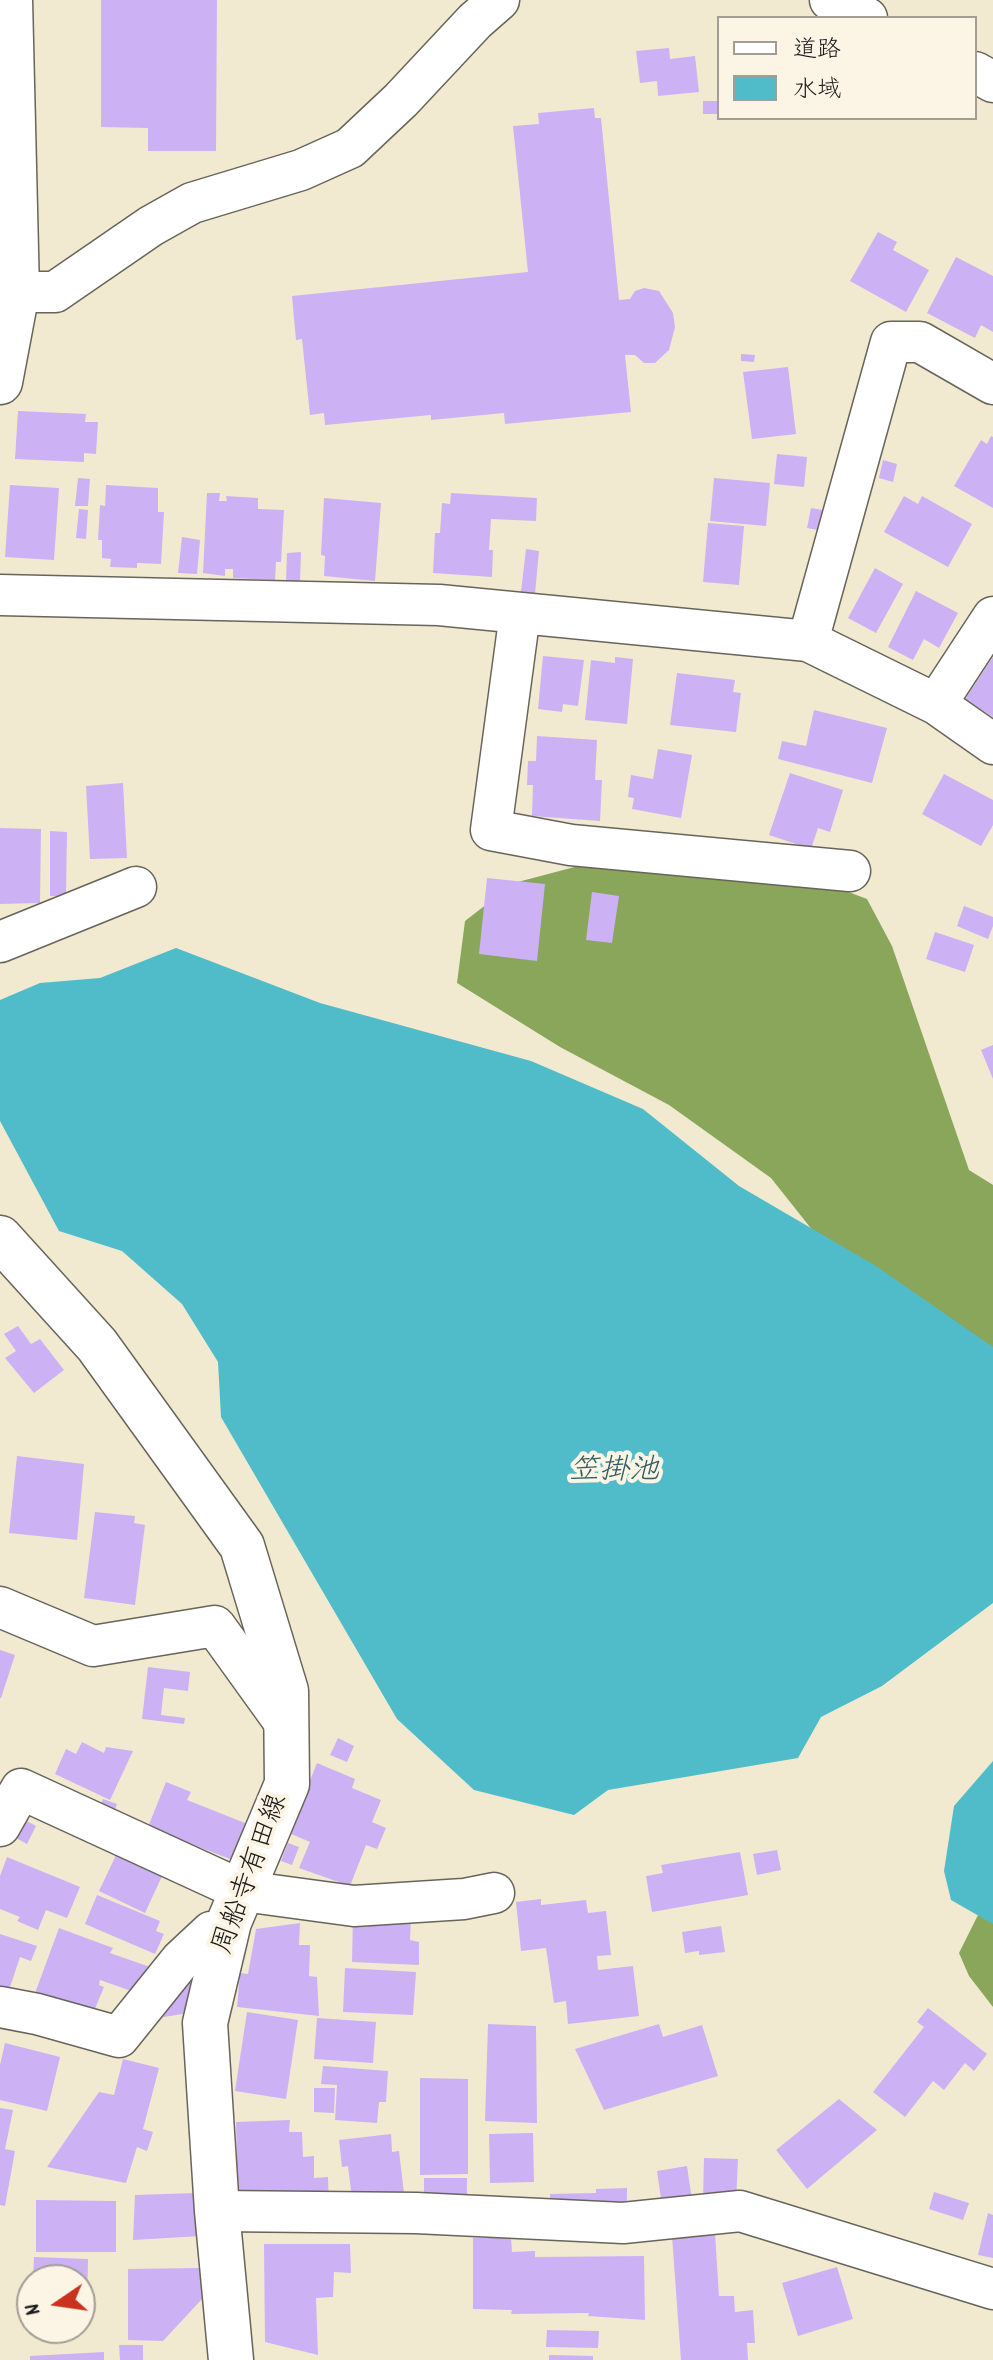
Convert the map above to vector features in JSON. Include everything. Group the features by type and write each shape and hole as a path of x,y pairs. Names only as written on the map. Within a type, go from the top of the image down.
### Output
{"main road":[{"path":"1,366 17,292 10,0"},
{"name":"周船寺有田線","path":"0,1238 97,1345 242,1546 286,1691 287,1784 226,1935 205,2023 217,2211 231,2360"}],"street":[{"path":"17,292 55,292 151,226 192,203 301,170 350,148 499,0"},
{"path":"830,0 863,16"},
{"path":"808,641 891,342 920,342 993,384"},
{"path":"0,595 439,605 808,641 936,704 993,744"},
{"path":"520,613 491,830 571,845 850,871"},
{"path":"936,704 993,617"},
{"path":"0,942 136,887"},
{"path":"0,1607 93,1646 215,1626 287,1726"},
{"path":"0,1826 21,1789 243,1891 354,1906 464,1899 494,1893"},
{"path":"0,2007 119,2037 181,1960 211,1932 226,1935"},
{"path":"217,2211 416,2213 623,2223 740,2211 993,2289"}],"green space":[{"path":"586,864 785,868 867,899 892,946 969,1170 993,1185 993,1380 848,1275 771,1178 669,1105 560,1047 457,983 465,921 514,883"},
{"path":"987,1897 993,1899 993,2007 969,1976 959,1953"}],"water":[{"name":"笠掛池","path":"176,948 320,1003 531,1061 643,1109 739,1186 876,1266 993,1347 993,1603 882,1686 821,1717 798,1758 608,1790 574,1815 474,1790 397,1719 221,1417 218,1362 182,1304 122,1251 59,1231 0,1121 0,1000 40,983 100,978"},
{"path":"993,1761 993,1924 951,1900 944,1871 954,1806"}],"building":[{"path":"101,0 217,0 216,151 148,151 148,128 101,127"},
{"path":"669,48 670,59 695,56 699,92 658,96 657,81 640,83 636,51"},
{"path":"703,101 717,101 717,114 703,114"},
{"path":"594,108 595,118 601,118 619,300 630,299 635,291 644,288 659,291 673,313 675,327 669,350 655,363 644,363 635,355 625,355 631,412 505,424 504,413 431,420 431,415 325,425 324,413 310,415 302,339 296,340 292,296 528,272 513,126 539,124 538,113"},
{"path":"878,232 897,242 893,250 929,270 906,312 850,281"},
{"path":"956,257 993,276 993,332 981,325 975,338 927,313"},
{"path":"741,354 755,355 754,362 741,361"},
{"path":"788,367 796,434 752,439 743,372"},
{"path":"18,411 86,414 85,422 98,422 96,454 84,453 84,462 15,459"},
{"path":"991,436 993,508 954,486 981,440 987,444"},
{"path":"777,454 807,457 804,487 774,484"},
{"path":"883,460 897,464 893,482 879,478"},
{"path":"78,478 90,479 88,506 75,506"},
{"path":"714,478 770,483 766,526 710,521"},
{"path":"10,485 59,488 54,560 5,557"},
{"path":"106,485 158,488 158,512 164,512 161,564 137,563 137,568 110,567 111,559 102,558 102,540 98,540 100,505 105,506"},
{"path":"207,493 220,493 219,501 227,501 226,496 258,498 258,509 284,510 281,562 276,562 275,580 233,578 233,569 225,569 225,576 203,573"},
{"path":"451,493 537,498 536,521 491,519 489,550 493,550 492,577 433,573 435,533 440,533 442,503 450,504"},
{"path":"904,496 918,504 922,496 972,524 948,567 884,532"},
{"path":"324,498 381,503 375,581 324,576 325,556 321,555"},
{"path":"811,508 822,510 818,530 807,528"},
{"path":"79,509 88,510 86,539 76,538"},
{"path":"708,523 744,526 739,585 703,582"},
{"path":"182,537 200,540 197,574 178,573"},
{"path":"526,549 539,551 535,594 521,592"},
{"path":"301,552 300,582 286,582 287,553"},
{"path":"875,568 903,584 876,633 848,618"},
{"path":"916,591 958,613 939,648 924,639 913,660 888,647"},
{"path":"543,656 584,660 578,706 563,704 562,712 538,709"},
{"path":"615,657 633,659 627,724 585,720 591,660 615,663"},
{"path":"993,657 993,717 965,699"},
{"path":"677,673 735,680 733,692 741,693 736,732 670,725"},
{"path":"814,710 887,728 872,783 778,759 782,741 806,746"},
{"path":"537,736 597,740 595,780 602,780 600,821 532,816 533,785 527,785 528,761 536,761"},
{"path":"658,749 692,755 681,818 632,809 634,798 628,797 631,775 653,779"},
{"path":"790,773 843,790 830,832 818,828 811,849 769,835"},
{"path":"944,774 993,800 993,825 981,846 922,814"},
{"path":"123,783 127,858 90,859 86,786"},
{"path":"0,828 41,829 40,903 0,904"},
{"path":"50,831 67,832 66,896 50,896"},
{"path":"487,878 545,884 537,961 479,954"},
{"path":"592,892 619,896 612,943 586,940"},
{"path":"964,906 993,917 988,939 957,926"},
{"path":"935,932 974,945 965,972 926,959"},
{"path":"993,1045 993,1079 981,1050"},
{"path":"18,1326 31,1344 40,1339 64,1370 34,1393 5,1358 16,1351 4,1334"},
{"path":"17,1456 84,1464 77,1540 9,1533"},
{"path":"95,1512 135,1516 134,1523 145,1525 135,1605 84,1598"},
{"path":"0,1650 15,1655 1,1698 0,1698"},
{"path":"148,1667 190,1672 188,1691 164,1688 161,1715 185,1718 184,1724 142,1719"},
{"path":"338,1738 354,1746 347,1762 330,1755"},
{"path":"82,1742 104,1753 106,1747 133,1751 110,1800 55,1774 66,1749 76,1754"},
{"path":"317,1763 355,1779 352,1788 381,1800 372,1822 386,1828 377,1849 366,1845 350,1886 299,1868 310,1842 289,1833"},
{"path":"166,1782 191,1792 187,1800 250,1825 235,1861 148,1827"},
{"path":"103,1799 117,1804 113,1815 99,1810"},
{"path":"23,1819 36,1826 27,1844 14,1837"},
{"path":"288,1843 299,1847 292,1865 281,1861"},
{"path":"777,1850 781,1870 757,1875 753,1854"},
{"path":"740,1852 748,1895 652,1912 646,1876 663,1873 661,1865"},
{"path":"117,1853 163,1874 145,1913 99,1891"},
{"path":"7,1857 80,1887 67,1918 46,1910 38,1930 17,1921 20,1917 0,1909 0,1876"},
{"path":"97,1895 160,1921 156,1931 164,1934 155,1954 85,1924"},
{"path":"541,1899 541,1905 586,1900 588,1913 606,1911 611,1955 597,1956 598,1970 633,1966 639,2016 568,2024 566,2001 554,2003 546,1948 521,1951 516,1902"},
{"path":"353,1916 411,1919 410,1940 419,1942 419,1965 352,1962"},
{"path":"300,1923 299,1945 310,1945 309,1976 317,1977 319,2016 237,2007 240,1973 248,1974 256,1929"},
{"path":"721,1926 725,1952 685,1953 682,1932"},
{"path":"59,1928 113,1948 110,1953 150,1967 140,1994 100,1980 99,1985 104,1987 92,2016 34,1996"},
{"path":"0,1934 37,1946 31,1961 20,1957 5,2002 0,2000"},
{"path":"345,1968 416,1972 413,2015 343,2012"},
{"path":"184,1978 200,1992 188,2013 158,2018"},
{"path":"928,2008 987,2054 974,2071 965,2063 944,2090 933,2081 905,2117 873,2092 924,2027 917,2022"},
{"path":"247,2012 298,2020 286,2099 235,2091"},
{"path":"317,2018 376,2022 373,2063 314,2059"},
{"path":"488,2024 536,2026 537,2123 485,2121"},
{"path":"659,2024 663,2037 702,2025 718,2076 604,2110 575,2049"},
{"path":"5,2043 60,2057 47,2111 0,2100 0,2065"},
{"path":"123,2059 159,2068 143,2129 153,2132 147,2151 137,2147 126,2183 47,2167 99,2092 114,2095"},
{"path":"323,2066 388,2071 386,2102 379,2102 377,2123 335,2120 337,2085 321,2084"},
{"path":"420,2078 468,2079 468,2174 420,2175"},
{"path":"314,2088 335,2088 334,2113 314,2112"},
{"path":"839,2099 877,2130 807,2189 776,2150"},
{"path":"0,2108 13,2110 5,2149 15,2151 5,2206 0,2205"},
{"path":"290,2120 289,2132 302,2132 303,2157 314,2156 314,2178 328,2177 329,2207 238,2210 236,2122"},
{"path":"533,2133 534,2182 490,2183 489,2134"},
{"path":"391,2134 392,2152 399,2151 404,2193 352,2199 348,2166 342,2167 339,2140"},
{"path":"704,2158 738,2159 736,2202 703,2200"},
{"path":"687,2166 692,2200 662,2205 657,2171"},
{"path":"424,2178 467,2178 467,2206 424,2206"},
{"path":"627,2188 627,2209 551,2209 550,2194 596,2193 596,2189"},
{"path":"934,2192 969,2203 963,2220 929,2209"},
{"path":"196,2193 201,2236 133,2240 135,2195"},
{"path":"36,2200 116,2201 116,2252 36,2252"},
{"path":"988,2213 993,2215 993,2258 978,2255"},
{"path":"715,2233 719,2296 734,2296 735,2312 753,2310 755,2343 747,2343 748,2360 681,2360 672,2236"},
{"path":"473,2238 511,2238 512,2252 535,2251 535,2257 644,2256 645,2320 588,2316 589,2313 511,2314 512,2310 473,2309"},
{"path":"264,2244 350,2244 351,2273 334,2272 333,2297 316,2298 318,2355 265,2342"},
{"path":"34,2257 88,2259 88,2264 34,2264"},
{"path":"837,2267 853,2319 798,2336 782,2283"},
{"path":"200,2268 202,2299 163,2341 128,2340 128,2269"},
{"path":"547,2330 599,2331 598,2348 546,2347"},
{"path":"119,2345 143,2345 143,2360 120,2360"},
{"path":"104,2352 104,2360 30,2360 30,2356"},
{"path":"549,2355 593,2356 593,2360 549,2360"}]}
